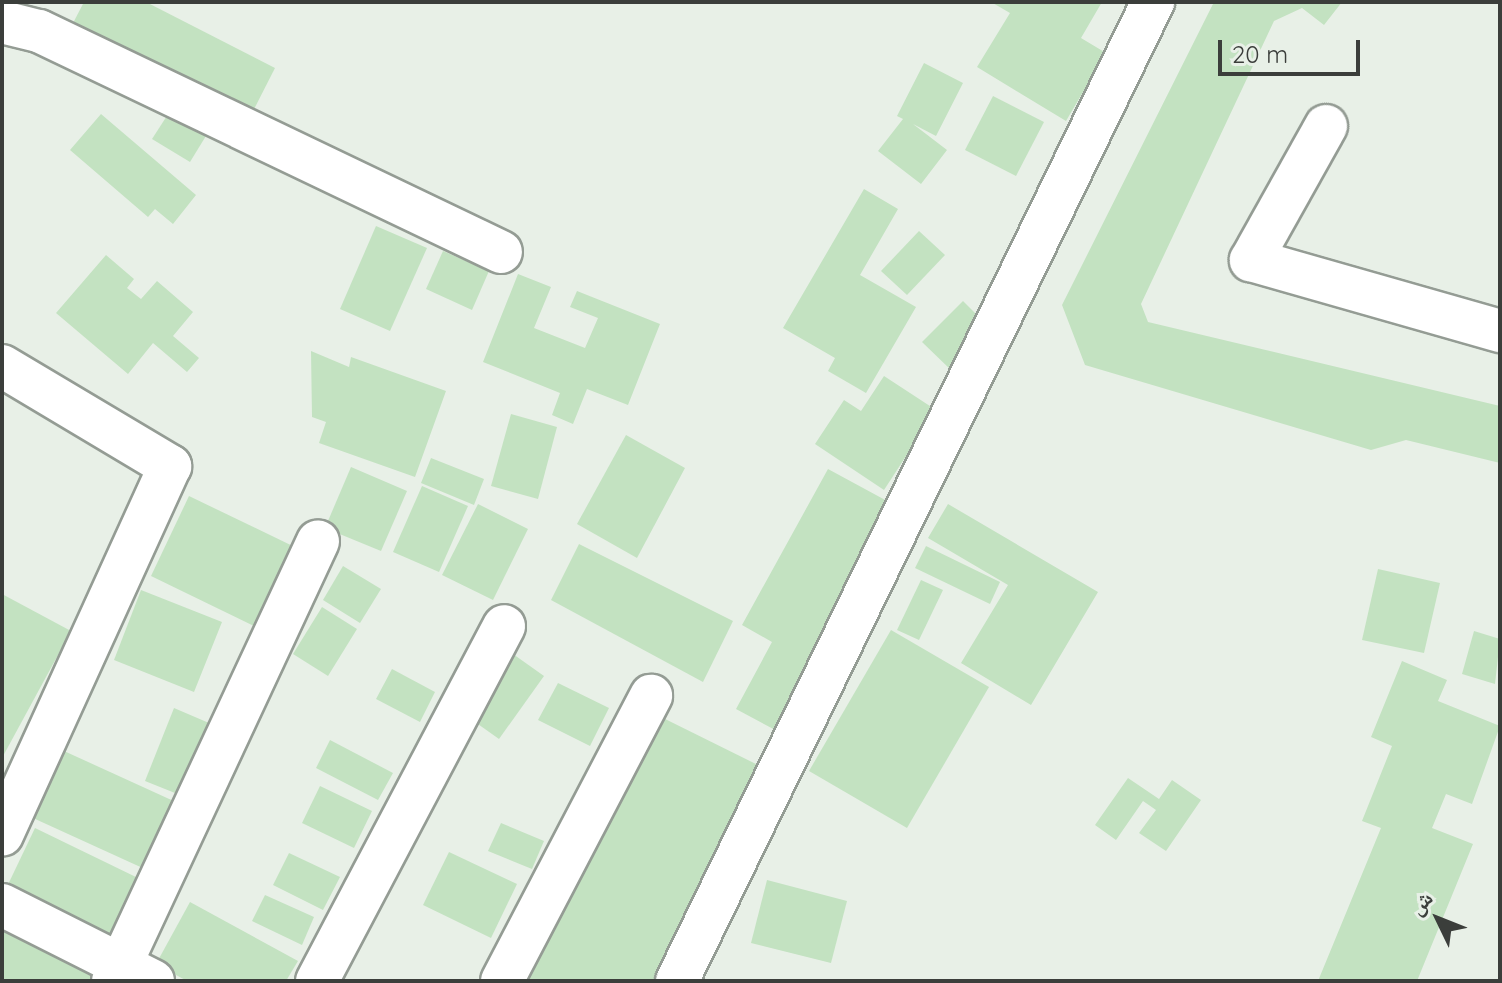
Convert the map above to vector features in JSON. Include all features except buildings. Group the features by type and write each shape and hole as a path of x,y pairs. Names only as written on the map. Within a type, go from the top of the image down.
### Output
{"street":[{"path":"677,981 1153,2"},
{"path":"2,22 39,31 501,252"},
{"path":"1326,126 1251,260 1500,331"},
{"path":"2,366 170,466 2,835"},
{"path":"2,905 129,975 318,541"},
{"path":"317,981 504,626"},
{"path":"502,981 651,696"}]}
